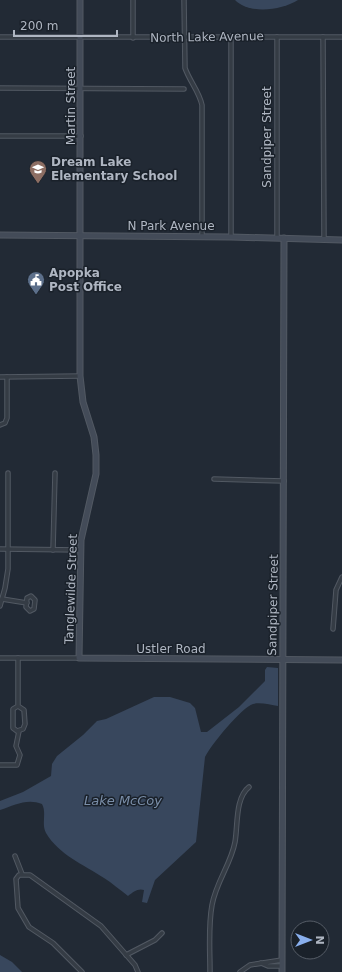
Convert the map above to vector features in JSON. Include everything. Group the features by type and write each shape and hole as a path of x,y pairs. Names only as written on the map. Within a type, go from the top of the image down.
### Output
{"street":[{"name":"Martin Street","path":"80,0 81,235"},
{"path":"133,0 133,38"},
{"path":"184,0 185,68 189,78 200,93 202,104 202,237"},
{"path":"231,36 231,237"},
{"name":"North Lake Avenue","path":"0,37 342,37"},
{"name":"Sandpiper Street","path":"277,37 277,238"},
{"path":"323,37 324,240"},
{"path":"0,88 81,87 184,89"},
{"path":"0,136 81,136"},
{"name":"N Park Avenue","path":"0,235 231,237 342,240"},
{"name":"Tanglewilde Street","path":"79,658 80,550 83,527 96,474 94,436 83,402 80,376 81,235"},
{"name":"Sandpiper Street","path":"282,969 284,238"},
{"path":"0,377 80,376"},
{"path":"0,425 5,423 7,418 7,377"},
{"path":"0,606 5,588 8,550 8,472"},
{"path":"53,550 55,473"},
{"path":"214,479 284,481"},
{"path":"0,549 80,550"},
{"path":"333,628 336,590 342,577"},
{"path":"2,599 27,603"},
{"name":"Ustler Road","path":"0,658 342,660"},
{"path":"18,658 18,706"},
{"path":"0,765 17,765 20,755 16,746 19,731 24,728 25,721 23,709 18,706"},
{"path":"18,706 13,709 12,722 14,730 19,731"},
{"path":"210,972 212,904 235,842 241,798 244,791 249,787"},
{"path":"15,856 22,874"},
{"path":"82,972 53,943 29,927 22,916 18,908 15,883 16,879 22,874 30,875 101,926 135,964 138,972"},
{"path":"126,955 155,940 162,933"},
{"path":"240,972 250,965 282,960"},
{"path":"261,963 282,969"}],"water":[{"path":"235,0 298,0 275,8 257,9 241,5"},
{"name":"Lake McCoy","path":"267,667 278,668 278,706 259,703 248,707 219,736 208,752 205,757 196,842 155,880 147,903 142,902 144,890 138,890 128,896 107,880 65,853 51,841 45,830 42,804 37,802 26,802 0,810 0,801 23,792 51,776 52,764 57,756 83,735 97,721 106,719 154,697 170,697 190,703 195,708 201,732 207,732 239,707 265,681 265,670"},
{"path":"0,955 12,962 22,972 0,972"}],"place":[{"name":"Dream Lake Elementary School","path":"38,184"},
{"name":"Apopka Post Office","path":"36,295"}]}
